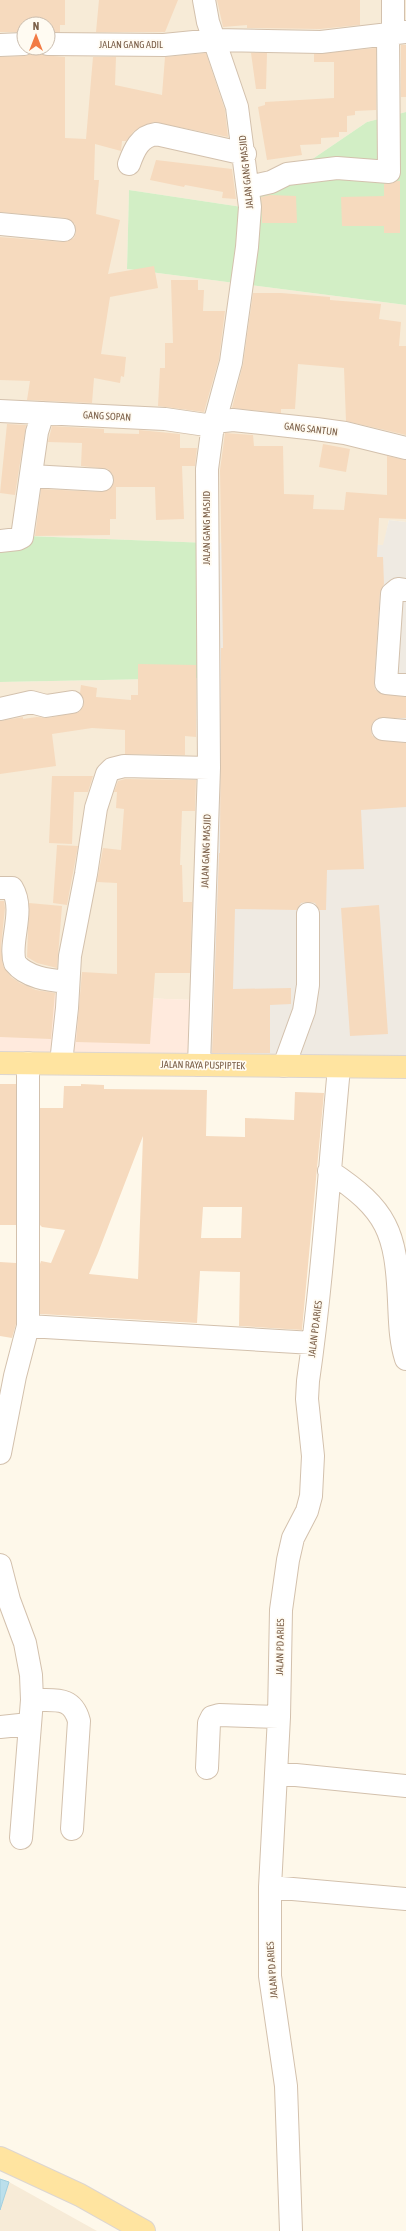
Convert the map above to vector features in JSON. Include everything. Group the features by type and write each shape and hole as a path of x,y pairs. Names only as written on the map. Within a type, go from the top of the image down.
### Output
{"main road":[{"name":"JALAN RAYA PUSPIPTEK","path":"0,1063 28,1062 339,1068 406,1067"},
{"path":"0,2158 80,2195 144,2231"}],"street":[{"name":"JALAN GANG MASJID","path":"199,1065 209,768 206,499 208,449 230,362 250,218 249,187 237,106 208,22 204,0"},
{"path":"249,187 271,182 287,174 337,168 389,172 396,33 393,0"},
{"name":"JALAN GANG ADIL","path":"56,44 164,45 214,40 321,42 396,33"},
{"path":"0,45 16,44"},
{"path":"129,164 136,148 143,139 156,134 245,154"},
{"path":"0,224 64,230"},
{"name":"GANG SOPAN","path":"0,411 165,419 214,424"},
{"path":"0,541 22,537 37,432 43,413"},
{"name":"GANG SANTUN","path":"214,424 233,420 316,429 344,433 406,448"},
{"path":"31,476 102,480"},
{"path":"406,590 398,589 392,594 398,638 386,683 406,685"},
{"path":"0,709 31,702 46,706 72,702"},
{"path":"382,729 406,731"},
{"path":"61,1063 67,1008 70,956 86,874 96,808 107,774 112,769 124,766 209,768"},
{"path":"0,888 12,888 16,896 17,920 15,963 22,970 37,977 68,982"},
{"path":"284,1066 304,1011 308,985 308,914"},
{"path":"0,1453 14,1376 28,1326 28,1062"},
{"name":"JALAN PD ARIES","path":"291,2231 286,2086 270,1976 270,1887 279,1717 281,1610 288,1560 293,1538 307,1511 311,1496 313,1456 307,1399 325,1245 329,1171 339,1068"},
{"path":"329,1171 355,1189 386,1225 394,1245 397,1265 400,1332 406,1359"},
{"path":"28,1326 313,1343"},
{"path":"0,1565 9,1600 29,1659 32,1700 21,1838"},
{"path":"32,1700 69,1702 76,1709 78,1720 72,1829"},
{"path":"207,1768 209,1723 212,1717 219,1715 279,1717"},
{"path":"0,1727 29,1724"},
{"path":"276,1772 406,1786"},
{"path":"270,1887 406,1899"}],"shaded area":[{"path":"0,0 406,0 406,112 367,122 242,207 129,190 127,269 406,305 406,522 389,520 384,545 209,543 27,536 0,540"},
{"path":"389,520 406,522 406,1061 193,1060 209,543 383,545"},
{"path":"205,678 195,1000 0,993 0,682"},
{"path":"0,993 195,1000 193,1060 0,1056"},
{"path":"9,2182 97,2231 0,2231 0,2210"}],"green space":[{"path":"406,112 406,305 127,269 129,190 242,207 367,122"},
{"path":"27,536 209,543 205,678 0,682 0,540"}],"water":[{"path":"0,2179 9,2182 0,2210"}],"building":[{"path":"0,0 65,0 65,25 60,25 60,32 56,32 56,16 16,16 16,32 0,32"},
{"path":"99,0 178,0 165,32 96,32"},
{"path":"217,0 360,0 360,25 320,29 247,28 247,25 223,27"},
{"path":"401,45 406,45 406,97 401,97"},
{"path":"376,48 376,110 355,111 355,115 347,116 347,132 339,132 339,137 321,138 321,144 300,145 302,155 267,160 258,107 265,105 265,102 334,98 334,62 314,62 314,54"},
{"path":"206,53 225,110 228,137 154,122 134,131 126,141 122,141 121,151 95,144 94,180 99,180 96,214 120,220 108,274 154,266 158,288 110,297 101,354 126,357 124,377 121,376 120,383 94,378 92,403 27,400 30,381 0,380 0,237 63,242 74,238 76,232 75,224 66,218 0,212 0,57 65,57 65,138 86,139 93,57 116,57 115,85 162,95 165,57"},
{"path":"251,53 267,53 266,89 256,89"},
{"path":"156,160 232,169 236,199 222,198 223,192 185,185 184,187 150,180"},
{"path":"400,181 400,233 384,233 384,226 342,226 341,197 384,196 384,184"},
{"path":"270,195 296,196 297,223 262,223 261,197"},
{"path":"171,280 198,280 198,290 204,290 203,311 225,311 219,359 204,412 158,406 160,368 165,368 165,343 173,343"},
{"path":"253,293 281,293 330,297 330,300 381,304 379,319 401,322 399,346 406,346 406,435 346,421 344,368 298,364 295,409 281,409 281,413 232,408 243,364"},
{"path":"7,424 26,425 15,495 0,493"},
{"path":"52,426 104,429 104,433 139,434 139,430 180,434 180,448 197,448 195,466 182,466 184,519 156,520 155,487 116,487 116,519 110,519 110,535 35,536 41,489 102,492 112,487 114,481 113,475 108,469 81,466 82,443 48,442"},
{"path":"225,433 253,435 254,446 283,446 284,494 314,495 313,509 344,510 346,492 387,495 387,456 406,460 406,519 379,518 377,557 383,557 384,584 380,593 374,682 375,689 379,693 406,697 406,718 378,718 373,722 371,728 372,735 376,739 406,743 406,807 361,810 364,869 327,870 326,910 319,910 315,903 308,902 301,903 297,910 235,909 233,989 291,988 291,1004 270,1005 270,1053 212,1053 220,853 221,648 223,648 220,470"},
{"path":"323,444 350,449 346,472 319,467"},
{"path":"138,664 196,665 196,737 185,736 185,755 125,754 125,730 92,728 52,734 56,766 0,774 0,721 23,717 23,719 37,717 48,718 79,712 83,707 84,700 80,693 81,685 97,688 96,697 131,700 131,695 138,695"},
{"path":"52,776 93,776 88,792 74,792 72,844 49,843"},
{"path":"125,779 196,780 195,811 182,811 180,865 182,865 183,902 192,902 190,973 155,973 150,1044 76,1042 82,972 117,974 117,883 97,882 103,848 121,850 124,809 116,808 117,792 114,792 118,781"},
{"path":"57,845 78,846 67,905 53,903"},
{"path":"0,901 4,901 5,908 1,946 3,966 11,977 20,983 36,990 55,993 51,1039 0,1037"},
{"path":"29,903 62,906 57,968 37,963 27,957"},
{"path":"379,905 388,1034 350,1036 341,908"},
{"path":"0,1084 16,1084 16,1225 0,1225"},
{"path":"81,1084 104,1085 104,1089 207,1090 206,1136 245,1137 245,1118 294,1120 295,1092 324,1093 302,1330 239,1326 240,1272 200,1271 197,1323 40,1314 40,1264 41,1261 51,1263 65,1230 42,1227 40,1225 40,1108 63,1108 64,1086 81,1086","holes":["143,1136 138,1279 89,1274 98,1253","203,1207 242,1207 241,1238 201,1238"]},
{"path":"0,1262 16,1263 16,1324 12,1338 0,1336"}]}
